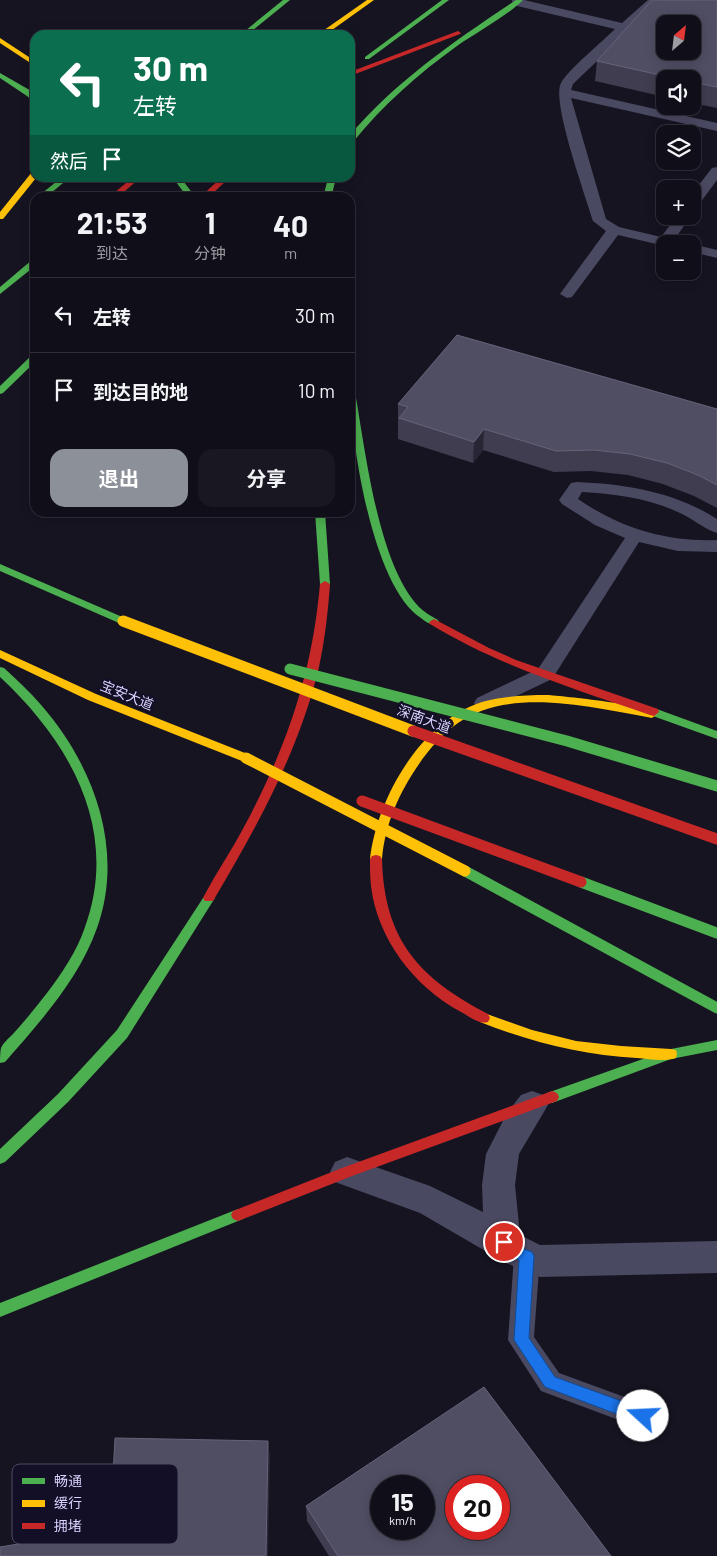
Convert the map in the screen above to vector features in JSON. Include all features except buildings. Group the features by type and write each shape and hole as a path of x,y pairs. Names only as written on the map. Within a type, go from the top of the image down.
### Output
{"main road":[{"path":"249,30 287,0"},
{"path":"327,30 371,0"},
{"path":"355,68 446,0"},
{"path":"355,132 362,122 380,105 483,24 518,1"},
{"path":"355,70 483,24"},
{"path":"0,40 30,61"},
{"path":"0,75 30,94"},
{"path":"0,217 30,180"},
{"path":"48,192 60,182"},
{"path":"119,192 131,182"},
{"path":"210,192 221,182"},
{"path":"0,229 14,218"},
{"path":"0,291 30,266"},
{"path":"0,391 30,362"},
{"path":"355,412 377,529 385,558 398,585 415,608 442,627 475,645 545,674 652,714 717,735"},
{"path":"0,1158 41,1122 123,1032 208,902 262,799 302,706 322,626 326,576 320,517"},
{"path":"0,567 123,621 274,665 567,740 717,786"},
{"name":"深南大道","path":"123,621 379,719 717,840"},
{"name":"宝安大道","path":"0,654 92,697 246,758"},
{"path":"0,671 38,709 70,754 92,798 104,846 103,885 90,931 66,977 31,1023 0,1058"},
{"path":"652,714 558,701 528,699 498,702 477,707 453,719 436,732 404,777 389,806 378,835 374,862 375,892 385,926 406,958 435,988 477,1013 528,1035 573,1047 624,1053 671,1054"},
{"path":"246,758 717,934"},
{"path":"246,758 510,894 717,1008"},
{"path":"0,1310 346,1172 671,1054 717,1044"}],"street":[{"path":"515,1249 497,1178 500,1159 508,1138 532,1105"},
{"path":"346,1172 408,1193 457,1214 515,1249 540,1261 717,1257"}],"lane":[{"path":"654,0 568,83 564,92 566,111 600,222 614,230 656,240"},
{"path":"518,1 624,27"},
{"path":"564,92 717,127"},
{"path":"701,192 717,170"},
{"path":"567,294 614,230"},
{"path":"701,250 717,254"},
{"path":"717,527 684,508 631,491 577,487 568,500 585,513 635,535 690,546 717,546"},
{"path":"477,707 545,674 635,535"},
{"path":"515,1249 521,1340 550,1382 643,1416"}],"traffic: fast":[{"path":"249,30 287,0"},
{"path":"367,58 446,0"},
{"path":"355,134 386,100 429,64 520,0"},
{"path":"0,75 30,94"},
{"path":"48,192 60,182"},
{"path":"180,182 188,192"},
{"path":"328,192 331,182"},
{"path":"0,291 30,266"},
{"path":"0,391 30,362"},
{"path":"355,414 371,504 389,565 401,590 415,609 434,622"},
{"path":"320,517 325,584"},
{"path":"0,567 123,621"},
{"path":"290,669 567,741 717,786"},
{"path":"0,671 38,708 56,731 72,757 85,784 95,812 101,841 102,870 99,899 91,928 83,946 51,997 0,1058"},
{"path":"654,712 717,735"},
{"path":"465,871 717,1008"},
{"path":"581,882 717,933"},
{"path":"0,1158 63,1098 122,1034 209,898"},
{"path":"552,1097 671,1054 717,1045"},
{"path":"0,1310 238,1215"}],"traffic: slow":[{"path":"327,30 371,0"},
{"path":"0,40 30,61"},
{"path":"0,217 30,180"},
{"path":"123,621 413,731"},
{"path":"0,654 92,697 246,758"},
{"path":"376,859 382,825 400,784 429,741 456,719 484,706 514,699 581,702 652,714"},
{"path":"246,758 465,871"},
{"path":"484,1018 554,1042 621,1052 671,1054"}],"traffic: jam":[{"path":"355,72 458,33"},
{"path":"119,192 131,182"},
{"path":"210,192 221,182"},
{"path":"209,898 251,825 270,787 302,707 314,667 321,626 325,584"},
{"path":"434,622 459,637 513,662 570,684 654,712"},
{"path":"413,731 717,839"},
{"path":"362,801 581,882"},
{"path":"376,859 377,886 382,911 391,934 404,955 420,974 439,991 461,1006 484,1018"},
{"path":"238,1215 347,1172 552,1097"}],"route":[{"path":"504,1242 514,1251 527,1256 521,1340 550,1382 643,1416"}]}
